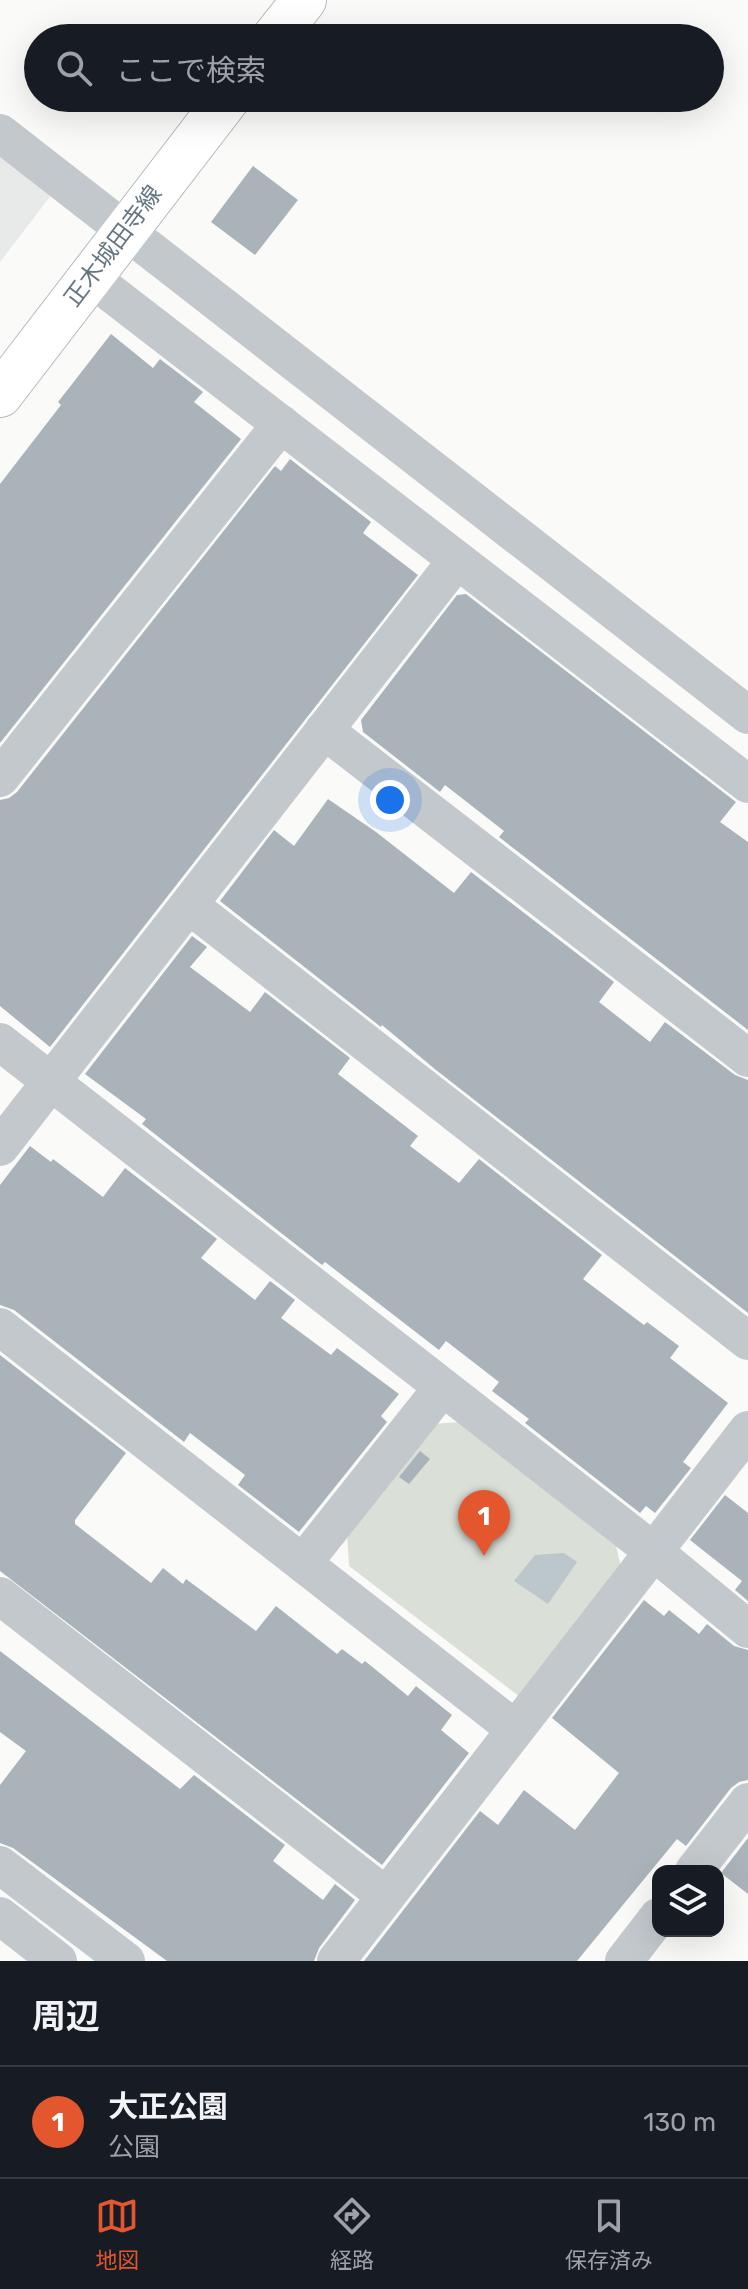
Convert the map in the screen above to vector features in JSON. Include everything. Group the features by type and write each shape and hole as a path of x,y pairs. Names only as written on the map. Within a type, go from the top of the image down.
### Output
{"street":[{"path":"285,24 304,0"},
{"name":"正木城田寺線","path":"0,395 217,112"},
{"path":"0,133 748,715"},
{"path":"90,277 748,784"},
{"path":"0,778 281,424"},
{"path":"0,1147 457,560"},
{"path":"324,730 748,1058"},
{"path":"189,905 748,1341"},
{"path":"0,1042 653,1551 748,1629"},
{"path":"0,1327 515,1729"},
{"path":"303,1563 442,1388"},
{"path":"336,1961 748,1430"},
{"path":"0,1596 386,1896"},
{"path":"699,1865 748,1802"},
{"path":"0,1865 126,1961"},
{"path":"0,1916 58,1961"},
{"path":"624,1961 652,1925"}],"shaded area":[{"path":"0,154 52,194 0,262"},
{"path":"460,1422 616,1546 621,1567 520,1697 349,1566 347,1532 431,1424"},
{"path":"564,1553 577,1562 548,1604 514,1581 535,1555"}],"building":[{"path":"253,166 298,200 255,255 211,222"},
{"path":"111,334 153,368 160,359 203,392 194,402 241,439 0,743 0,484"},
{"path":"290,459 371,522 363,533 418,575 50,1047 0,1006 0,800 17,792 275,466 281,471"},
{"path":"466,594 736,802 720,822 748,842 748,1030 499,837 504,831 445,785 440,792 363,732 361,720 457,595"},
{"path":"328,799 454,893 471,872 614,982 599,1002 650,1042 665,1022 735,1075 748,1080 748,1313 220,901 274,830 294,846"},
{"path":"192,936 207,947 190,967 250,1012 265,992 350,1058 338,1074 418,1136 410,1146 459,1183 479,1159 602,1255 583,1279 644,1325 647,1322 679,1346 670,1358 728,1403 683,1462 691,1468 655,1513 646,1506 640,1513 525,1423 529,1419 492,1391 499,1382 446,1341 439,1350 325,1262 322,1265 142,1124 146,1119 85,1074"},
{"path":"30,1146 51,1162 53,1159 103,1197 125,1168 217,1239 201,1258 255,1300 270,1281 295,1300 281,1318 331,1355 337,1348 399,1394 381,1416 387,1422 299,1532 238,1485 245,1475 190,1433 184,1442 14,1310 0,1305 0,1185"},
{"path":"0,1355 126,1453 75,1524 151,1583 163,1568 183,1584 186,1579 256,1631 276,1606 337,1654 342,1649 362,1664 365,1661 408,1696 416,1686 452,1715 441,1730 469,1753 382,1865 0,1571"},
{"path":"420,1451 430,1459 409,1484 399,1477"},
{"path":"725,1495 748,1513 748,1601 735,1590 742,1581 690,1540"},
{"path":"644,1600 664,1616 669,1610 699,1634 707,1624 734,1646 748,1650 748,1780 731,1788 686,1846 677,1839 656,1865 652,1865 652,1870 577,1961 364,1961 480,1811 498,1825 524,1790 575,1830 619,1773 552,1718"},
{"path":"0,1651 180,1789 194,1775 285,1845 273,1861 323,1900 335,1884 355,1900 319,1948 314,1961 167,1961 13,1848 0,1843 0,1785 26,1751 0,1732"},
{"path":"748,1838 748,1894 724,1875 724,1869"}],"place":[{"name":"大正公園","path":"484,1556"}]}
